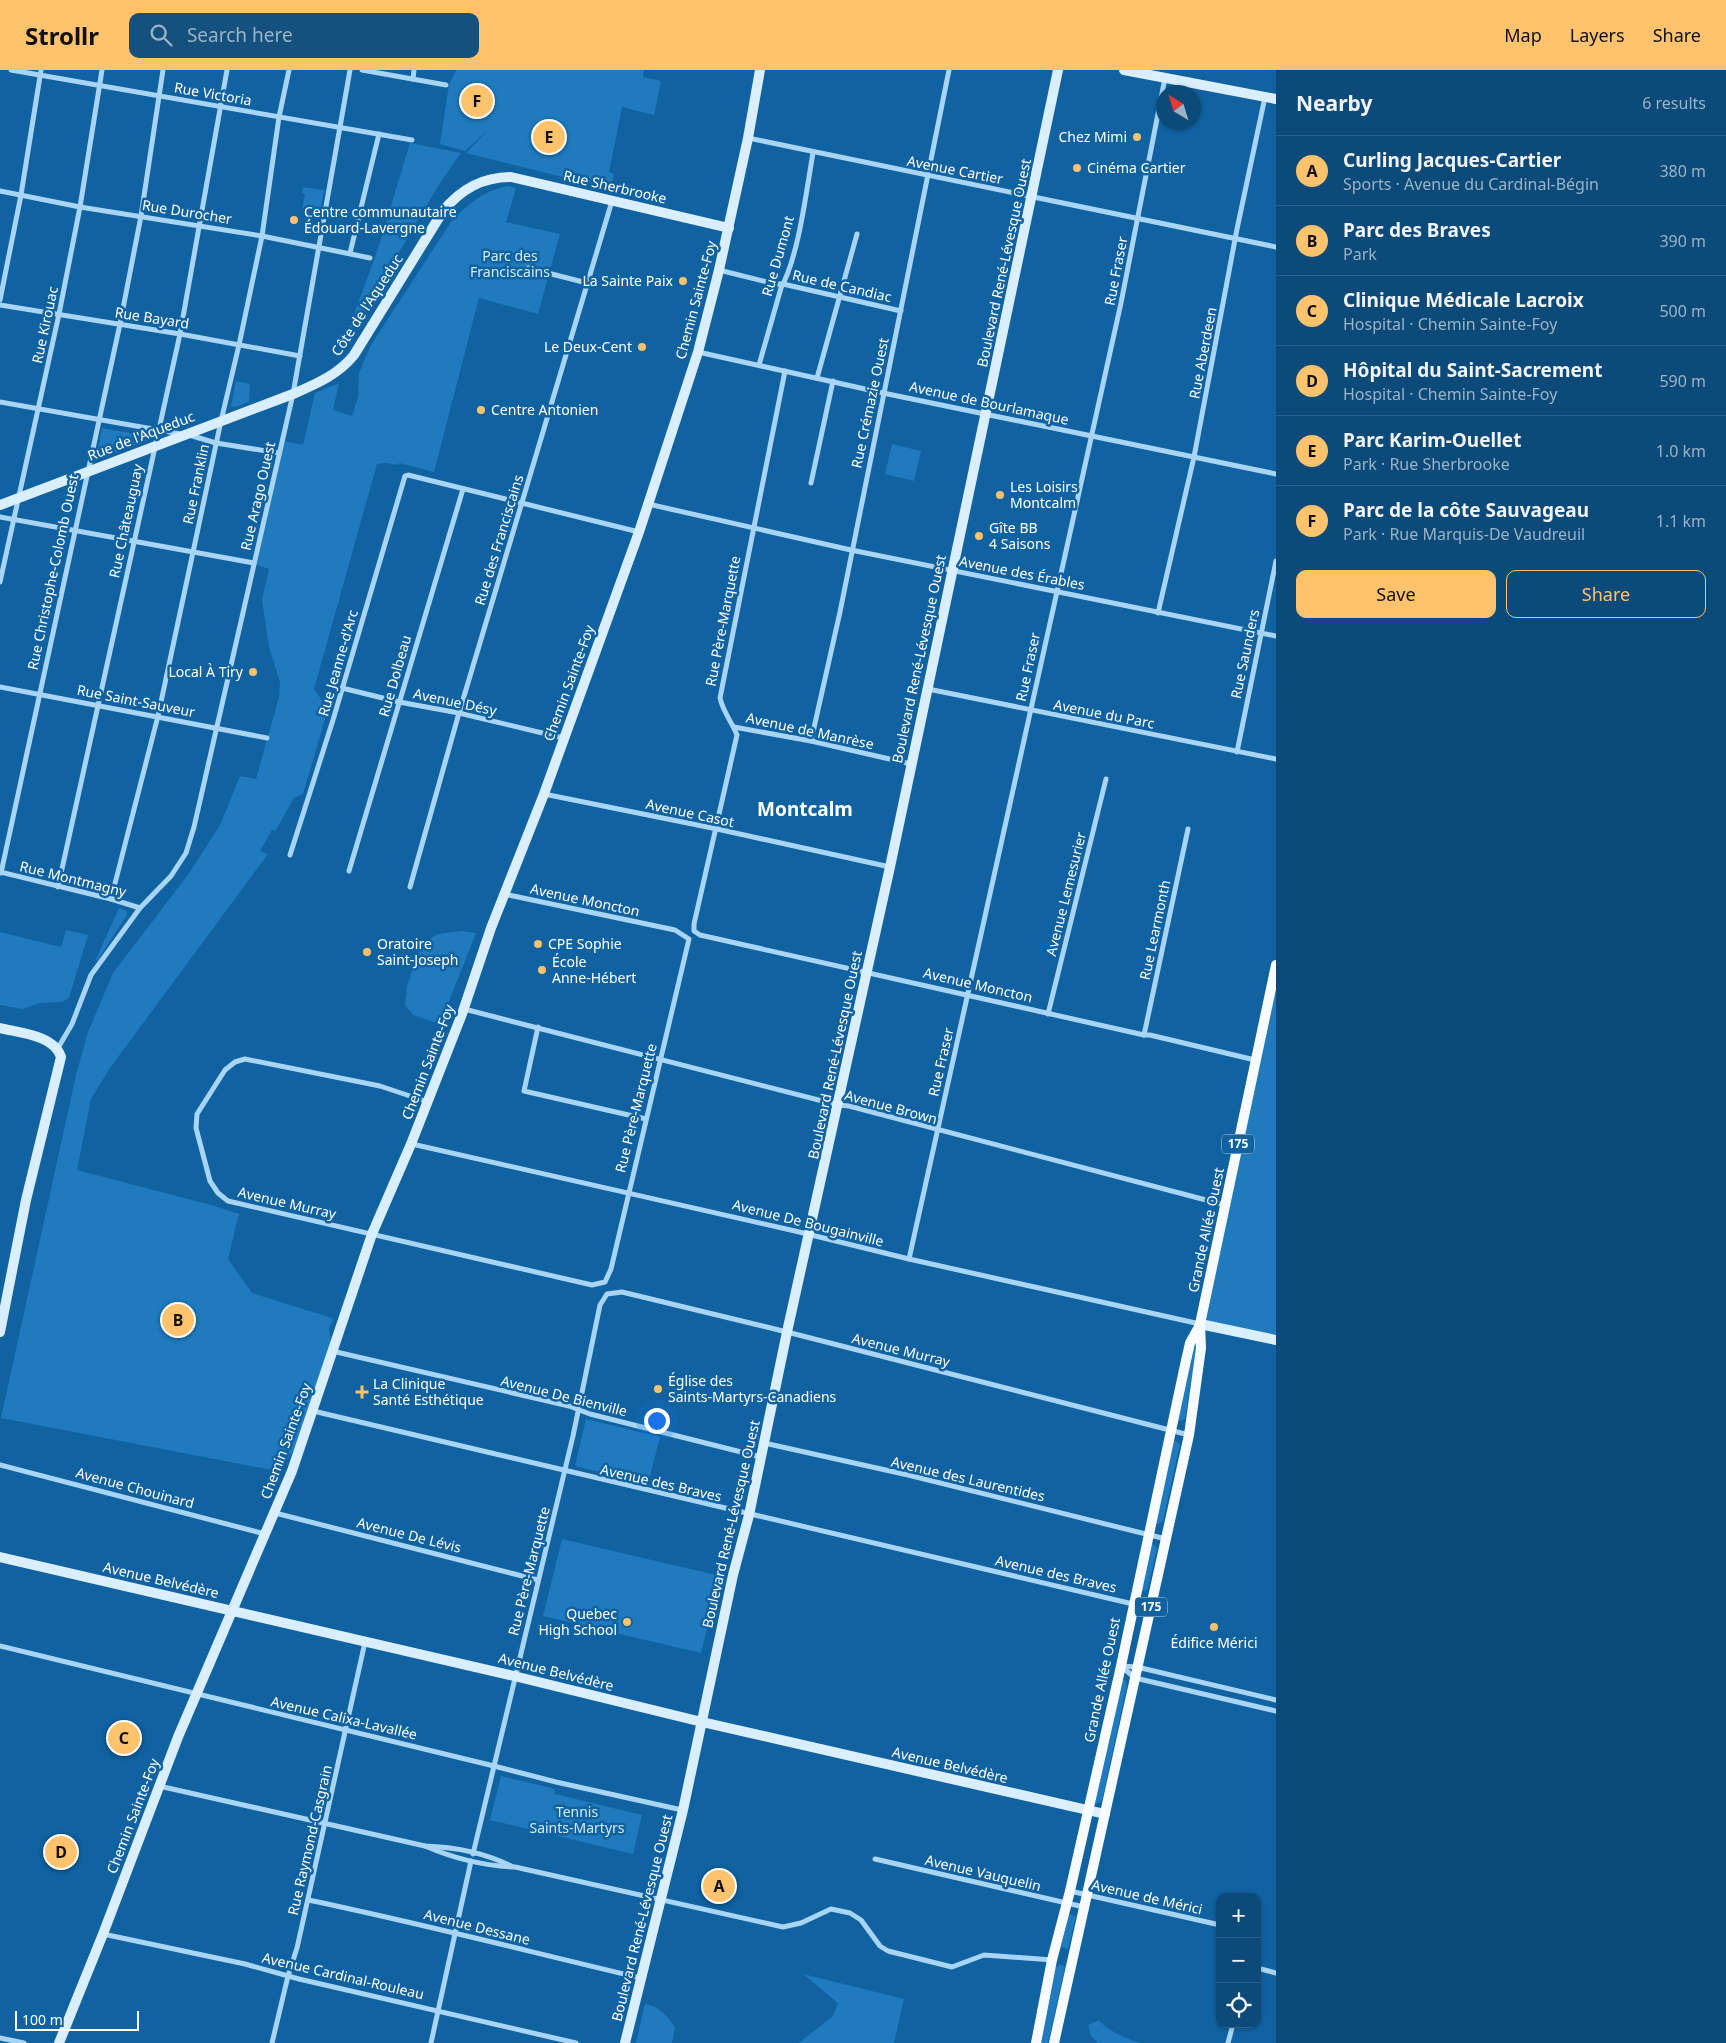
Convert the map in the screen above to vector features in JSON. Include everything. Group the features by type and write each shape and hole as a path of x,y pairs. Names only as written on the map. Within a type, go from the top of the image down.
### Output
{"main road":[{"name":"Chemin Sainte-Foy","path":"59,2043 196,1694 292,1471 372,1234 411,1144 464,1009 504,894 544,794 639,532 698,352 720,270 748,138 760,70"},
{"name":"Boulevard René-Lévesque Ouest","path":"625,2043 683,1810 733,1575 749,1515 787,1332 890,867 1058,70"},
{"path":"1124,70 1138,71 1276,99"},
{"name":"Rue Sherbrooke","path":"494,178 517,178 730,228"},
{"name":"Côte de l'Aqueduc","path":"293,394 333,375 346,365 442,211 466,189 477,183 494,178"},
{"name":"Rue de l'Aqueduc","path":"0,505 293,394"},
{"name":"Grande Allée Ouest","path":"1054,2043 1189,1435 1201,1348 1200,1324 1276,964"},
{"path":"0,1028 42,1039 58,1048 62,1057 26,1200 0,1332"},
{"path":"1200,1324 1276,1340"},
{"name":"Grande Allée Ouest","path":"1036,2043 1052,1960 1067,1904 1121,1666 1132,1603 1190,1343 1200,1324"},
{"name":"Avenue Belvédère","path":"0,1557 514,1676 702,1722 1105,1814"}],"street":[{"name":"Rue Victoria","path":"11,70 41,72 158,96 412,140"},
{"name":"Rue Kirouac","path":"0,582 59,314 80,207 102,70"},
{"name":"Rue Christophe-Colomb Ouest","path":"0,873 120,324 141,216 163,70"},
{"name":"Rue Châteauguay","path":"58,888 180,334 227,70"},
{"name":"Rue Franklin","path":"111,899 158,716 216,443 239,345 262,236 279,117 289,70"},
{"name":"Rue Arago Ouest","path":"58,1048 72,1024 91,975 140,908 156,894 171,876 186,853 194,827 293,394 350,70"},
{"path":"362,70 446,85"},
{"path":"412,79 414,70"},
{"name":"Rue Crémazie Ouest","path":"811,741 840,612 949,70"},
{"path":"0,300 21,195 41,72"},
{"name":"Rue Fraser","path":"909,1260 1090,436 1121,303 1165,78"},
{"name":"Rue Aberdeen","path":"1158,613 1194,457 1235,239 1265,97"},
{"path":"350,253 379,134"},
{"name":"Avenue Cartier","path":"748,138 813,153 1276,247"},
{"name":"Rue Dumont","path":"759,365 794,250 813,153"},
{"name":"Rue Durocher","path":"0,191 80,207 262,236 370,258"},
{"name":"Rue des Franciscains","path":"410,887 459,713 612,200"},
{"path":"817,378 857,234"},
{"path":"528,268 587,284"},
{"name":"Rue de Candiac","path":"720,270 775,284 783,284 901,311"},
{"name":"Rue Bayard","path":"0,305 180,334 300,356"},
{"name":"Avenue de Bourlamaque","path":"698,352 883,393 1276,474"},
{"name":"Rue Père-Marquette","path":"734,726 722,708 720,698 785,371"},
{"path":"811,482 833,382"},
{"path":"0,402 279,453"},
{"name":"Rue Jeanne-d'Arc","path":"290,855 405,476 408,474 463,489"},
{"path":"463,489 639,532"},
{"name":"Rue Dolbeau","path":"349,870 463,489"},
{"name":"Avenue des Érables","path":"648,504 851,550 1276,636"},
{"path":"0,517 254,563"},
{"name":"Rue Saunders","path":"1236,752 1276,561"},
{"name":"Rue Saint-Sauveur","path":"0,687 267,738"},
{"name":"Avenue Désy","path":"342,688 563,738"},
{"name":"Avenue du Parc","path":"928,689 1276,759"},
{"path":"717,829 737,735 734,726"},
{"name":"Avenue de Manrèse","path":"734,726 911,764"},
{"name":"Avenue Lemesurier","path":"1048,1014 1106,779"},
{"name":"Avenue Casot","path":"544,794 890,867"},
{"name":"Avenue Moncton","path":"717,829 694,924 694,931 700,935 866,971 1048,1014 1150,1035 1256,1061"},
{"name":"Rue Learmonth","path":"1144,1035 1188,829"},
{"name":"Rue Montmagny","path":"0,873 111,899 140,908"},
{"name":"Avenue Moncton","path":"504,894 675,930 689,939"},
{"name":"Rue Père-Marquette","path":"605,1282 611,1269 689,939"},
{"name":"Avenue Brown","path":"464,1009 838,1105 849,1106 1225,1206"},
{"path":"538,1027 524,1091 646,1119"},
{"name":"Avenue Murray","path":"428,1102 380,1086 245,1059 235,1062 225,1070 197,1114 196,1128 210,1181 218,1193 228,1201 592,1285 605,1282"},
{"name":"Avenue De Bougainville","path":"411,1144 628,1192 909,1260 1200,1324"},
{"name":"Avenue Murray","path":"607,1294 622,1292 787,1332 1189,1435"},
{"name":"Rue Père-Marquette","path":"473,1854 579,1410 600,1305 607,1294"},
{"name":"Avenue De Bienville","path":"332,1351 569,1406 761,1457"},
{"name":"Avenue des Braves","path":"313,1412 749,1515 829,1531 1150,1608"},
{"name":"Avenue des Laurentides","path":"764,1443 908,1475 1166,1539"},
{"name":"Avenue Chouinard","path":"0,1465 265,1534"},
{"name":"Avenue De Lévis","path":"274,1513 538,1580"},
{"name":"Rue Raymond-Casgrain","path":"272,2043 288,1976 297,1948 365,1642"},
{"name":"Avenue Calixa-Lavallée","path":"0,1646 556,1782 683,1810"},
{"path":"1121,1666 1137,1667 1276,1700"},
{"path":"1121,1666 1134,1678 1276,1711"},
{"path":"159,1786 424,1846 471,1861 515,1867 783,1928 801,1923 831,1909 850,1913 861,1920 880,1946 888,1951 952,1967 984,1955 1052,1960"},
{"path":"424,1846 444,1847 500,1860 515,1867"},
{"name":"Avenue Vauquelin","path":"875,1860 1085,1908"},
{"path":"431,2043 471,1861"},
{"name":"Avenue de Mérici","path":"1070,1891 1216,1924"},
{"name":"Avenue Dessane","path":"308,1900 390,1916 454,1934 641,1978"},
{"name":"Avenue Cardinal-Rouleau","path":"103,1934 244,1964 576,2043"},
{"path":"1261,1969 1276,1972"},
{"path":"1228,2043 1232,2028"},
{"path":"0,2038 24,2043"}],"green space":[{"path":"456,70 644,70 643,77 661,81 654,115 622,107 609,172 614,174 611,189 466,153 488,130 465,151 440,144 449,85"},
{"path":"410,143 461,153 440,183 340,352 378,249"},
{"name":"Parc des Franciscains","path":"509,186 516,188 506,222 560,234 538,314 479,298 434,472 399,463 399,465 377,464 314,689 328,709 303,794 294,798 276,830 272,830 260,851 268,854 110,1068 91,1099 77,1170 239,1214 228,1259 252,1293 332,1318 333,1321 329,1328 332,1351 304,1436 284,1464 282,1472 1,1418 76,1075 88,1032 113,973 190,872 220,825 240,776 256,779 279,697 280,682 269,647 262,600 269,569 257,565 284,441 303,445 315,393 339,383 333,410 352,416 358,397 359,373 371,345 451,222 464,209 484,194"},
{"path":"303,187 324,190 320,213 302,209 305,194 302,193"},
{"path":"236,381 250,384 249,402 235,407 231,406"},
{"path":"102,428 147,436 149,440 96,460"},
{"path":"892,444 921,451 914,481 885,474"},
{"path":"119,908 127,911 127,915 97,961 96,959"},
{"path":"66,930 88,935 69,998 62,1002 40,1003 22,1009 0,1005 0,932 61,947"},
{"path":"462,931 476,933 440,1024 413,1015 405,1005 407,986 421,944 438,934"},
{"path":"1276,958 1276,1338 1198,1320"},
{"path":"1195,1336 1198,1337 1185,1419 1180,1421 1178,1420"},
{"path":"586,1419 660,1437 648,1484 575,1466"},
{"path":"1174,1440 1180,1444 1163,1521 1156,1524"},
{"path":"562,1539 720,1576 701,1653 543,1616"},
{"path":"1152,1543 1157,1548 1148,1588 1145,1591 1141,1591"},
{"path":"1122,1680 1125,1680 1127,1685 1102,1801 1096,1804 1094,1802"},
{"name":"Tennis Saints-Martyrs","path":"501,1776 555,1789 555,1794 642,1815 633,1854 490,1820"},
{"path":"1069,1914 1076,1916 1068,1949 1061,1947"},
{"path":"1060,1964 1065,1967 1048,2043 1039,2043 1056,1967"},
{"path":"803,1974 904,1999 894,2043 799,2043 833,2016 838,2003"},
{"path":"645,2004 659,2010 675,2027 672,2043 636,2043"},
{"path":"1099,2020 1112,2031 1140,2043 1098,2043 1091,2036 1088,2025"}],"place":[{"name":"Parc de la côte Sauvageau","path":"477,101"},
{"name":"Parc Karim-Ouellet","path":"549,137"},
{"name":"Chez Mimi","path":"1137,137"},
{"name":"Cinéma Cartier","path":"1077,168"},
{"name":"Centre communautaire Édouard-Lavergne","path":"294,220"},
{"name":"La Sainte Paix","path":"683,281"},
{"name":"Le Deux-Cent","path":"642,347"},
{"name":"Centre Antonien","path":"481,410"},
{"name":"Les Loisirs Montcalm","path":"1000,495"},
{"name":"Gîte BB 4 Saisons","path":"979,536"},
{"name":"Local À Tiry","path":"253,672"},
{"name":"CPE Sophie","path":"538,944"},
{"name":"Oratoire Saint-Joseph","path":"367,952"},
{"name":"École Anne-Hébert","path":"542,970"},
{"name":"Parc des Braves","path":"178,1320"},
{"name":"Église des Saints-Martyrs-Canadiens","path":"658,1389"},
{"name":"La Clinique Santé Esthétique","path":"362,1392"},
{"name":"Quebec High School","path":"627,1622"},
{"name":"Édifice Mérici","path":"1214,1627"},
{"name":"Clinique Médicale Lacroix","path":"124,1738"},
{"name":"Hôpital du Saint-Sacrement","path":"61,1852"},
{"name":"Curling Jacques-Cartier","path":"719,1886"}],"district":[{"name":"Montcalm","path":"805,809"}]}
